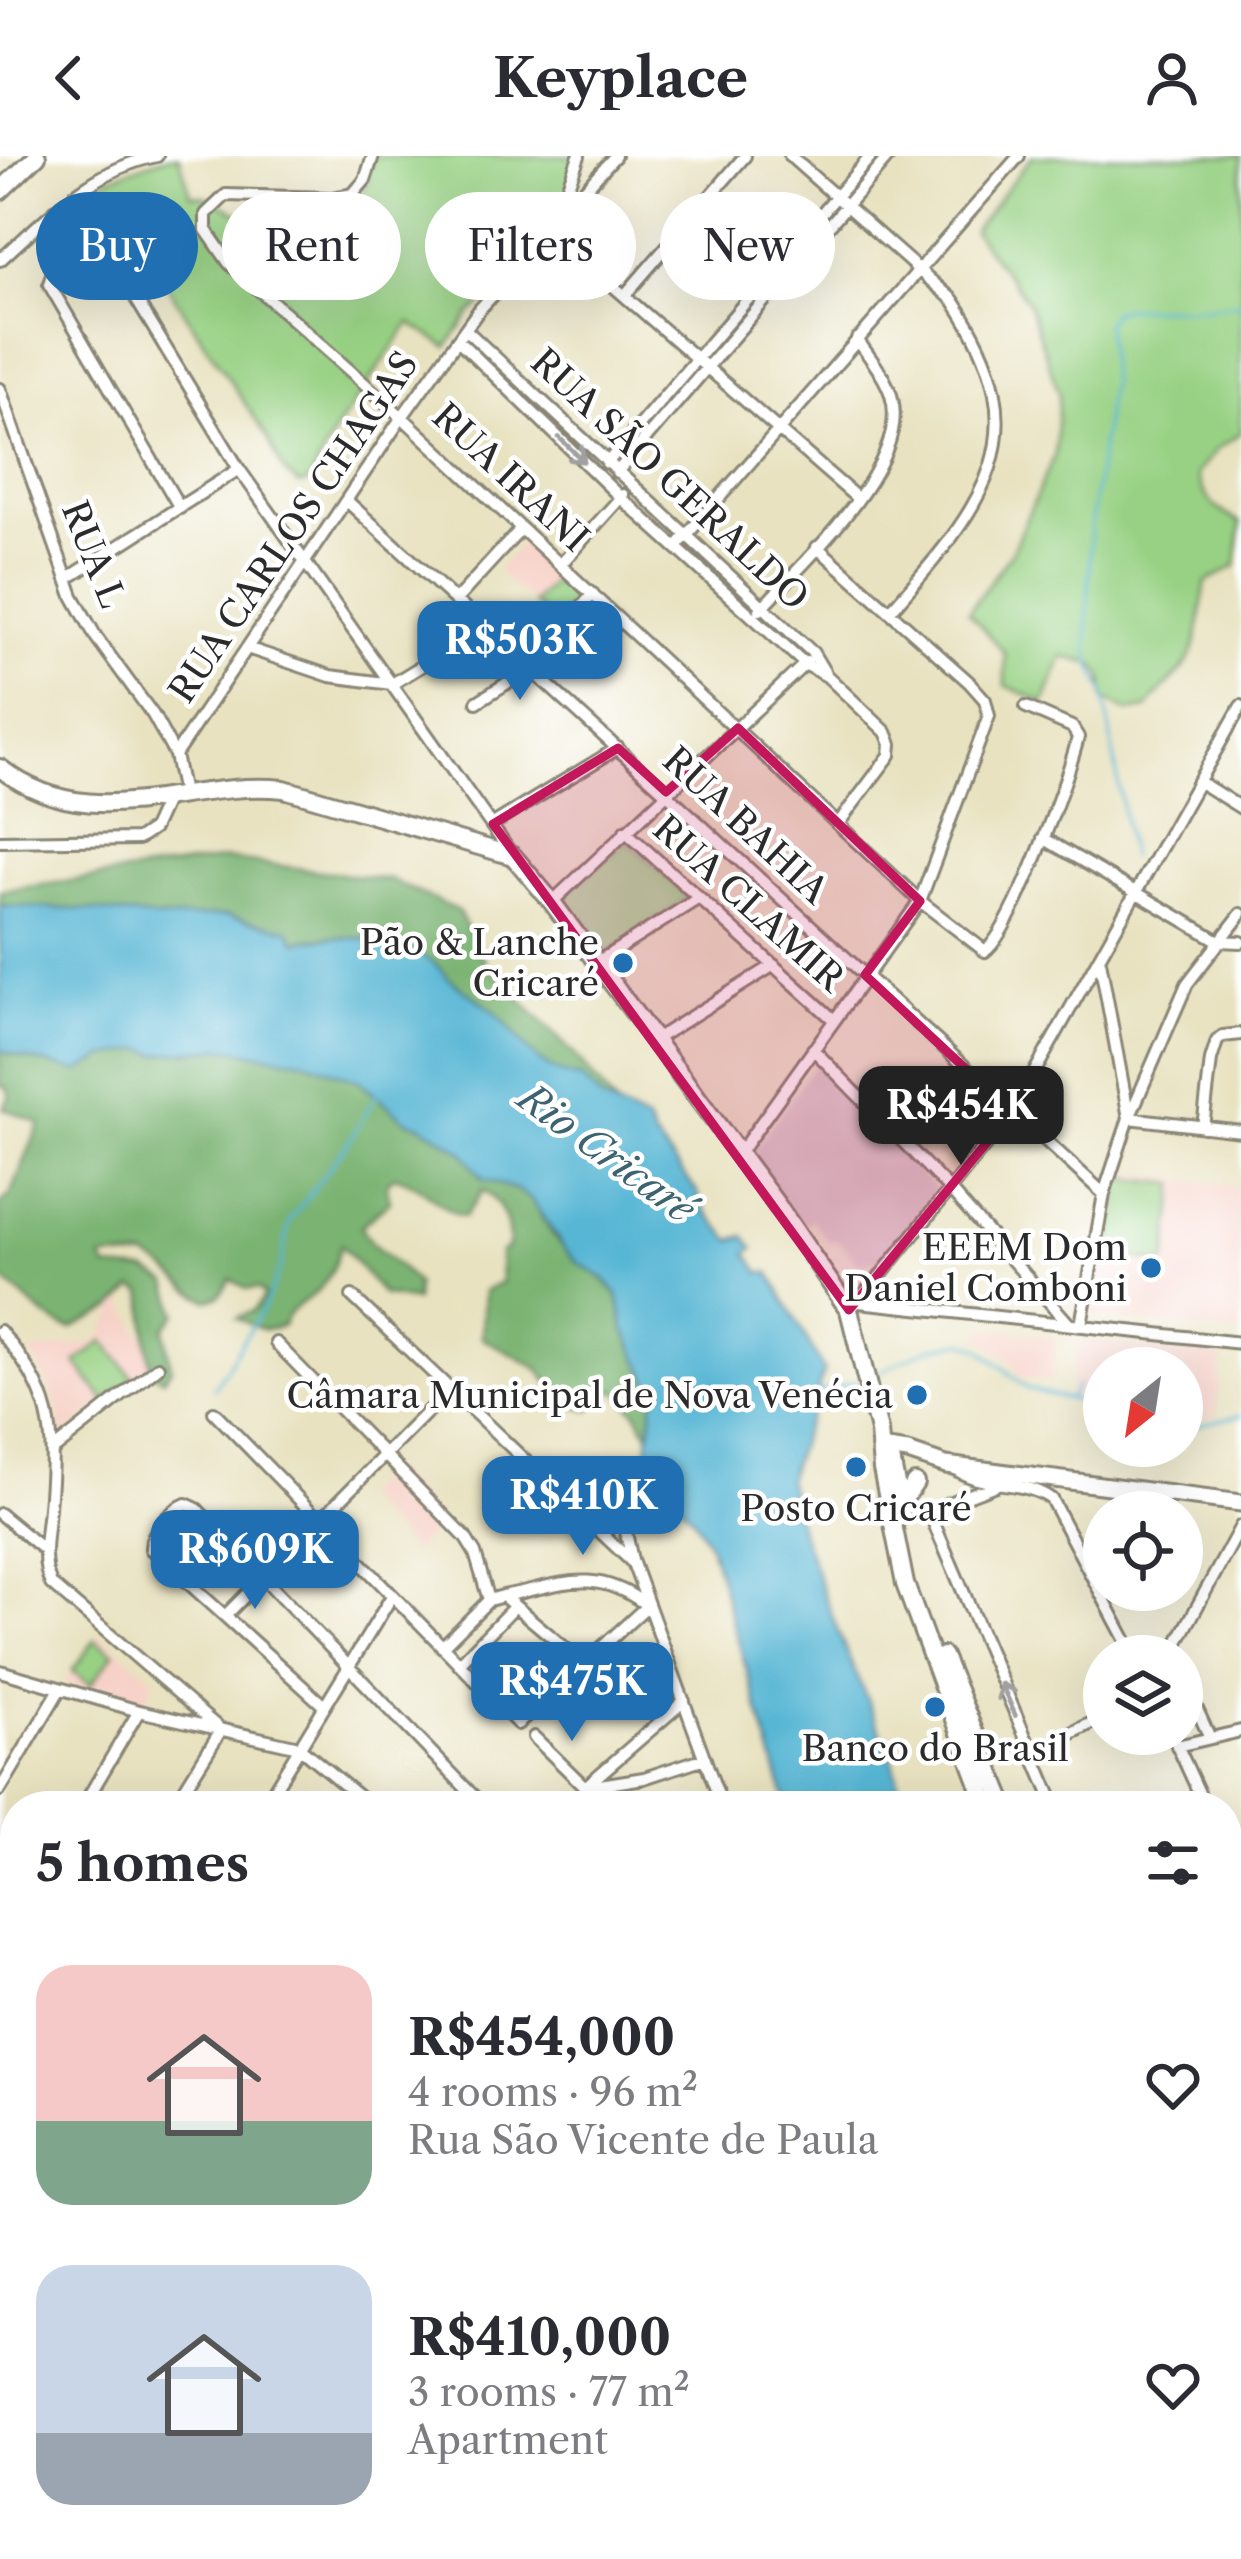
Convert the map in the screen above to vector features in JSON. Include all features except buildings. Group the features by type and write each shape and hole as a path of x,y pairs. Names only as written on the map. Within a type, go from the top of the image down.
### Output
{"main road":[{"path":"0,191 37,156"},
{"path":"0,768 21,783 68,802 104,805 246,786 284,789 513,856 854,1306 863,1370 900,1492 915,1583 999,1791"},
{"path":"883,1443 948,1465 1241,1503"},
{"path":"908,1452 916,1466 900,1492 905,1584 981,1791"},
{"path":"900,1492 948,1465"}],"street":[{"path":"0,260 101,176 128,162 158,156"},
{"name":"RUA IRANI","path":"373,156 365,180 353,194 332,198 226,196 211,206 206,230 217,249 970,944 986,951 995,943 1042,838"},
{"name":"RUA CARLOS CHAGAS","path":"566,192 579,156"},
{"path":"584,192 615,156"},
{"path":"636,282 745,156"},
{"path":"790,156 830,192"},
{"path":"871,156 835,196 953,300 978,345 994,400 996,437 990,474 970,514 890,610"},
{"path":"701,363 889,156"},
{"path":"676,546 1019,156"},
{"path":"180,508 50,284 55,268 85,244 98,244 110,256 239,469 513,856"},
{"name":"RUA CARLOS CHAGAS","path":"175,755 402,417 492,300"},
{"path":"631,300 857,498"},
{"path":"612,468 752,300"},
{"name":"RUA SÃO GERALDO","path":"462,335 764,606 809,658 886,732 890,755 838,824"},
{"name":"RUA SÃO GERALDO","path":"462,335 620,497 754,617 809,658"},
{"path":"754,617 817,547 886,456 894,429 892,398 857,339"},
{"name":"RUA L","path":"0,389 67,579 96,638 153,715 175,755 176,795"},
{"path":"67,579 239,469"},
{"path":"561,564 631,486"},
{"name":"RUA BAHIA","path":"347,501 1104,1194"},
{"path":"455,601 520,530"},
{"path":"737,1155 920,901 989,716 985,700 969,682 817,547"},
{"path":"477,702 529,666 593,594"},
{"path":"247,648 330,676 392,684 485,627"},
{"path":"552,902 809,658"},
{"path":"854,1306 1012,1112 1241,706"},
{"path":"1026,707 1072,727 1078,737 1042,838 1219,941 1241,942"},
{"path":"493,824 618,748"},
{"path":"1198,781 1241,808"},
{"path":"0,841 138,839 154,830 176,795"},
{"name":"RUA CLAMIR","path":"625,832 834,1020"},
{"path":"596,963 700,898"},
{"path":"1075,1325 1104,1194 1129,1118 1179,1000 1195,971 1241,914"},
{"path":"1100,961 1129,1118"},
{"path":"654,1040 774,965"},
{"path":"1204,1127 1214,1047 1223,1036 1241,1034"},
{"path":"813,1048 1075,1325"},
{"path":"1129,1118 1241,1131"},
{"path":"352,1296 633,1563"},
{"path":"854,1306 1241,1343"},
{"path":"0,1330 38,1383 51,1424 44,1550 47,1577 56,1592 221,1730"},
{"path":"277,1342 472,1546 489,1600"},
{"path":"52,1451 158,1367"},
{"path":"225,1616 266,1580 450,1389"},
{"path":"214,1412 518,1724 647,1606"},
{"path":"948,1465 965,1477 1039,1491 1051,1498 1123,1635"},
{"path":"998,1484 945,1504 935,1526 1048,1791"},
{"path":"620,1501 647,1606 717,1791"},
{"path":"324,1706 151,1549 154,1533 178,1507 186,1504 197,1509 469,1791"},
{"path":"0,1514 44,1550"},
{"path":"1181,1635 1241,1526"},
{"path":"442,1647 489,1600 503,1596 596,1581 616,1585 647,1606"},
{"path":"273,1791 392,1596"},
{"path":"503,1596 584,1664"},
{"path":"459,1664 515,1606"},
{"path":"0,1671 139,1711 299,1747 351,1791"},
{"path":"0,1790 60,1689"},
{"path":"585,1787 684,1701"},
{"path":"92,1791 139,1711"},
{"path":"1203,1722 1210,1738"},
{"path":"1033,1753 1083,1728"},
{"path":"183,1791 221,1730"},
{"path":"1203,1738 1241,1732"},
{"path":"534,1737 585,1787"},
{"path":"1181,1755 1198,1791"},
{"path":"585,1787 705,1758"},
{"path":"615,1761 623,1781"}],"highlighted area":[{"path":"738,728 920,901 865,975 1012,1112 849,1310 493,824 618,748 666,792"}],"shaded area":[{"path":"522,542 582,596 556,624 497,571"},
{"path":"814,1066 822,1066 934,1187 934,1194 880,1265 870,1260 860,1267 839,1241 828,1241 812,1220 802,1226 750,1155"},
{"name":"EEEM Dom Daniel Comboni","path":"1119,1173 1241,1186 1241,1334 1093,1316 1104,1220"},
{"path":"122,1298 155,1361 59,1438 58,1413 48,1382 29,1352 98,1342"},
{"path":"983,1328 1057,1338 1051,1381 1018,1377 1013,1363 981,1339"},
{"path":"1077,1339 1145,1347 1083,1347 1083,1399 1069,1396"},
{"path":"1203,1354 1222,1356 1215,1416 1203,1419"},
{"path":"389,1467 442,1522 413,1552 360,1496"},
{"path":"99,1634 154,1679 144,1705 64,1683"}],"green space":[{"path":"179,156 190,192 100,192 96,187 112,176"},
{"path":"372,156 583,156 574,192 425,192 425,300 487,300 470,314 447,347 410,323 335,431 309,482 300,485 284,472 267,437 177,300 198,300 198,196 222,205 222,300 401,300 401,192 361,192"},
{"path":"1032,156 1241,156 1241,433 1217,449 1197,474 1213,504 1241,522 1236,566 1206,582 1190,657 1147,709 1128,712 1104,699 1103,678 1094,664 1063,657 1044,703 1005,685 1005,653 968,612 1011,553 1055,454 1059,393 1027,301 973,231"},
{"path":"558,576 579,595 554,622 533,603"},
{"path":"627,840 690,898 601,959 559,898"},
{"path":"225,859 390,880 458,911 488,967 574,1054 618,1108 602,1100 581,1078 541,1063 490,1008 431,961 400,946 348,937 296,942 290,930 226,915 164,919 0,906 0,891"},
{"path":"221,1048 303,1060 360,1081 405,1120 463,1152 483,1179 518,1190 531,1200 577,1262 593,1268 618,1296 625,1330 655,1393 649,1435 615,1389 590,1410 566,1404 537,1368 482,1338 484,1291 501,1283 500,1252 508,1247 509,1239 500,1208 483,1190 465,1216 395,1176 386,1184 390,1201 361,1226 416,1284 415,1301 383,1295 341,1245 323,1285 283,1325 270,1329 237,1318 254,1310 265,1296 258,1289 247,1289 231,1279 219,1296 209,1300 145,1257 102,1259 107,1268 147,1271 168,1283 177,1313 164,1329 171,1368 164,1379 153,1374 150,1363 143,1293 134,1288 113,1308 71,1329 42,1313 0,1278 0,1204 11,1194 40,1123 3,1108 9,1098 8,1088 0,1085 0,1051 78,1072 122,1052"},
{"path":"1121,1178 1176,1184 1166,1263 1110,1255"},
{"path":"104,1341 134,1379 105,1401 76,1363"},
{"path":"95,1640 114,1653 91,1685 72,1671"}],"water":[{"name":"Rio Cricaré","path":"0,906 164,919 226,915 290,930 296,942 348,938 383,942 416,953 490,1009 545,1065 581,1078 602,1100 647,1122 705,1210 731,1240 745,1236 754,1248 747,1253 760,1272 770,1273 824,1371 787,1480 800,1529 892,1758 900,1791 783,1791 711,1549 696,1521 646,1465 655,1393 625,1330 618,1295 565,1249 531,1200 518,1190 483,1179 463,1152 405,1120 360,1081 303,1060 221,1048 157,1054 145,1049 105,1057 78,1072 0,1051"}],"waterway":[{"path":"1130,857 1104,693 1087,642 1091,524 1110,382 1106,323 1113,311 1124,308 1241,303"},
{"path":"214,1388 265,1305 281,1265 289,1222 350,1140 377,1094"},
{"path":"873,1375 929,1348 964,1342 979,1348 1028,1389 1083,1403"},
{"path":"817,1393 859,1381"},
{"path":"1069,1399 1077,1386"},
{"path":"1203,1424 1241,1415"}],"place":[{"name":"Pão & Lanche Cricaré","path":"623,963"},
{"name":"EEEM Dom Daniel Comboni","path":"1151,1268"},
{"name":"Câmara Municipal de Nova Venécia","path":"917,1395"},
{"name":"Posto Cricaré","path":"856,1467"},
{"name":"Banco do Brasil","path":"935,1707"}]}
